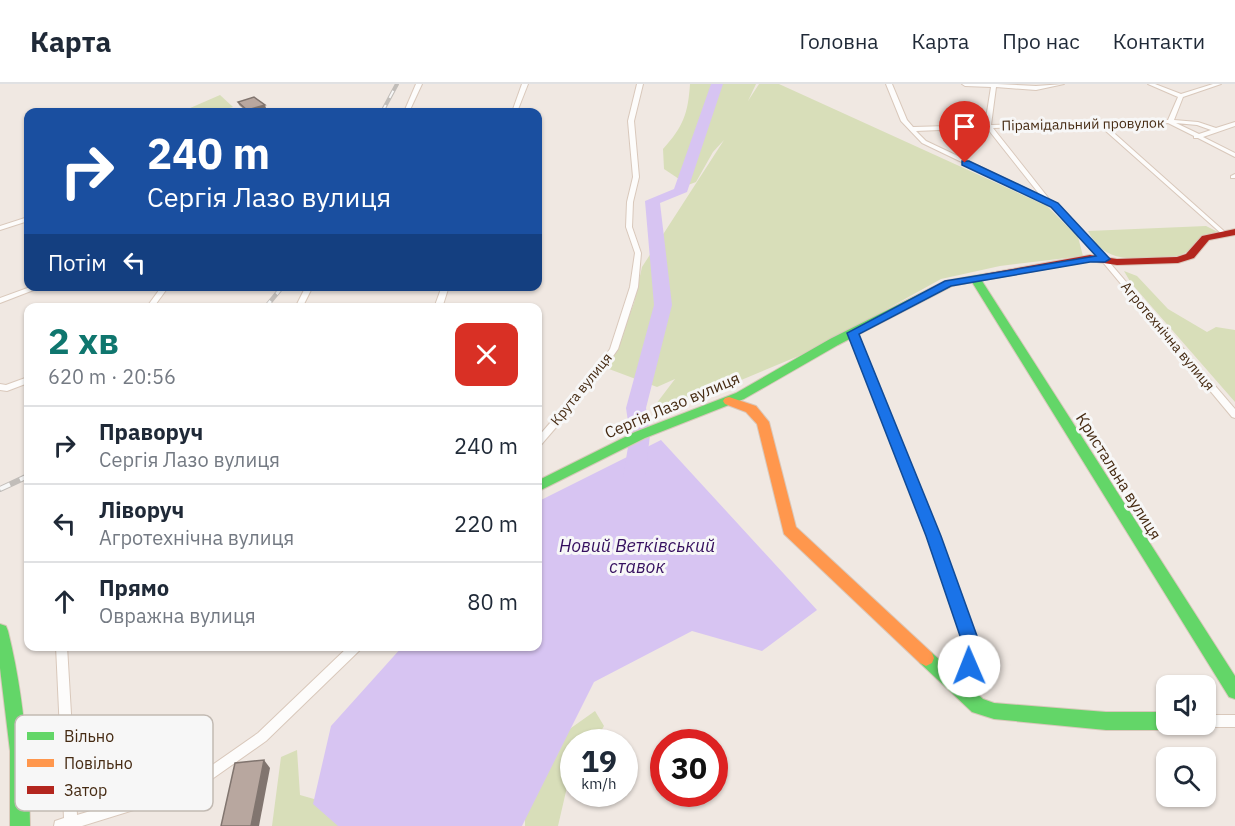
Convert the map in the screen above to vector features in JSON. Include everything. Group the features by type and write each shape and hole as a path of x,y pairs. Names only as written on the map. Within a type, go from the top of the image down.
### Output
{"street":[{"path":"408,108 419,84"},
{"path":"516,108 525,84"},
{"name":"Крута вулиця","path":"542,438 592,380 614,349 634,287 638,253 629,227 630,202 636,177 631,121 640,84"},
{"path":"889,84 904,121 924,142 945,154 1048,201"},
{"path":"965,84 1035,88 1062,84"},
{"path":"1151,84 1181,96 1218,84"},
{"path":"988,126 994,85"},
{"path":"1181,96 1170,122 1235,155"},
{"name":"Пірамідальний провулок","path":"912,129 1189,122 1216,130"},
{"path":"1101,124 1229,233"},
{"path":"1196,137 1235,124"},
{"name":"Агротехнічна вулиця","path":"988,126 1048,201 1062,211 1105,259 1235,415"},
{"path":"0,228 24,220"},
{"name":"Сергія Лазо вулиця","path":"542,484 631,439 729,401 948,283 1090,258 1117,262 1178,260 1190,256 1206,238 1229,233"},
{"name":"Кристальна вулиця","path":"975,278 1235,691"},
{"path":"0,301 28,291"},
{"path":"153,303 162,291"},
{"path":"852,333 934,536 968,636 969,666 958,687"},
{"path":"0,387 7,388 24,382"},
{"path":"729,401 751,409 763,422 789,530 978,706 994,711 1106,721 1156,721"},
{"path":"0,631 13,679 17,715"},
{"path":"61,651 63,715"},
{"path":"213,772 262,737 352,651"},
{"path":"1216,721 1235,721"},
{"path":"66,824 110,811"}],"green space":[{"path":"690,84 756,84 748,101 759,84 779,84 1047,206 1078,237 1083,256 1000,266 941,279 813,350 667,411 656,404 675,379 657,387 609,369 634,303 642,267 724,140 713,152 696,182 688,185 664,169 663,149 683,120 688,104"},
{"path":"220,95 233,107 229,108 190,108"},
{"path":"1206,226 1218,232 1200,238 1187,252 1178,256 1139,259 1115,256 1105,251 1088,231"},
{"path":"1124,271 1137,276 1168,309 1207,332 1216,327 1235,330 1235,402 1131,283"},
{"path":"595,711 604,726 602,729 571,728"},
{"path":"560,739 560,807 562,807 558,826 525,826 525,797 544,755"},
{"path":"297,750 300,795 335,805 356,826 272,826 281,757"}],"water":[{"name":"Новий Ветківський ставок","path":"661,440 817,610 762,651 692,631 594,682 570,729 560,729 560,750 522,826 338,826 313,804 331,726 398,651 542,651 542,500"}],"building":[{"path":"254,97 265,105 245,108 238,102"},
{"path":"264,760 251,826 221,826 235,763"}],"waterway":[{"path":"634,477 640,435 636,408 663,305 652,201 680,192 717,84"}],"railway":[{"path":"384,108 397,84"},
{"path":"269,303 279,291"},
{"path":"0,489 24,478"}],"traffic: fast":[{"path":"542,484 640,435 740,396 834,342 949,283 984,277"},
{"path":"975,278 1235,691"},
{"path":"0,631 16,715"},
{"path":"926,658 978,706 994,711 1106,721 1156,721"},
{"path":"20,811 20,826"}],"traffic: slow":[{"path":"729,401 751,409 763,422 789,530 926,658"}],"traffic: jam":[{"path":"984,277 1090,258 1117,262 1178,260 1190,256 1206,238 1235,232"}],"route":[{"path":"965,163 1055,205 1105,259 1090,258 948,283 852,333 934,536 968,636 969,666"}]}
